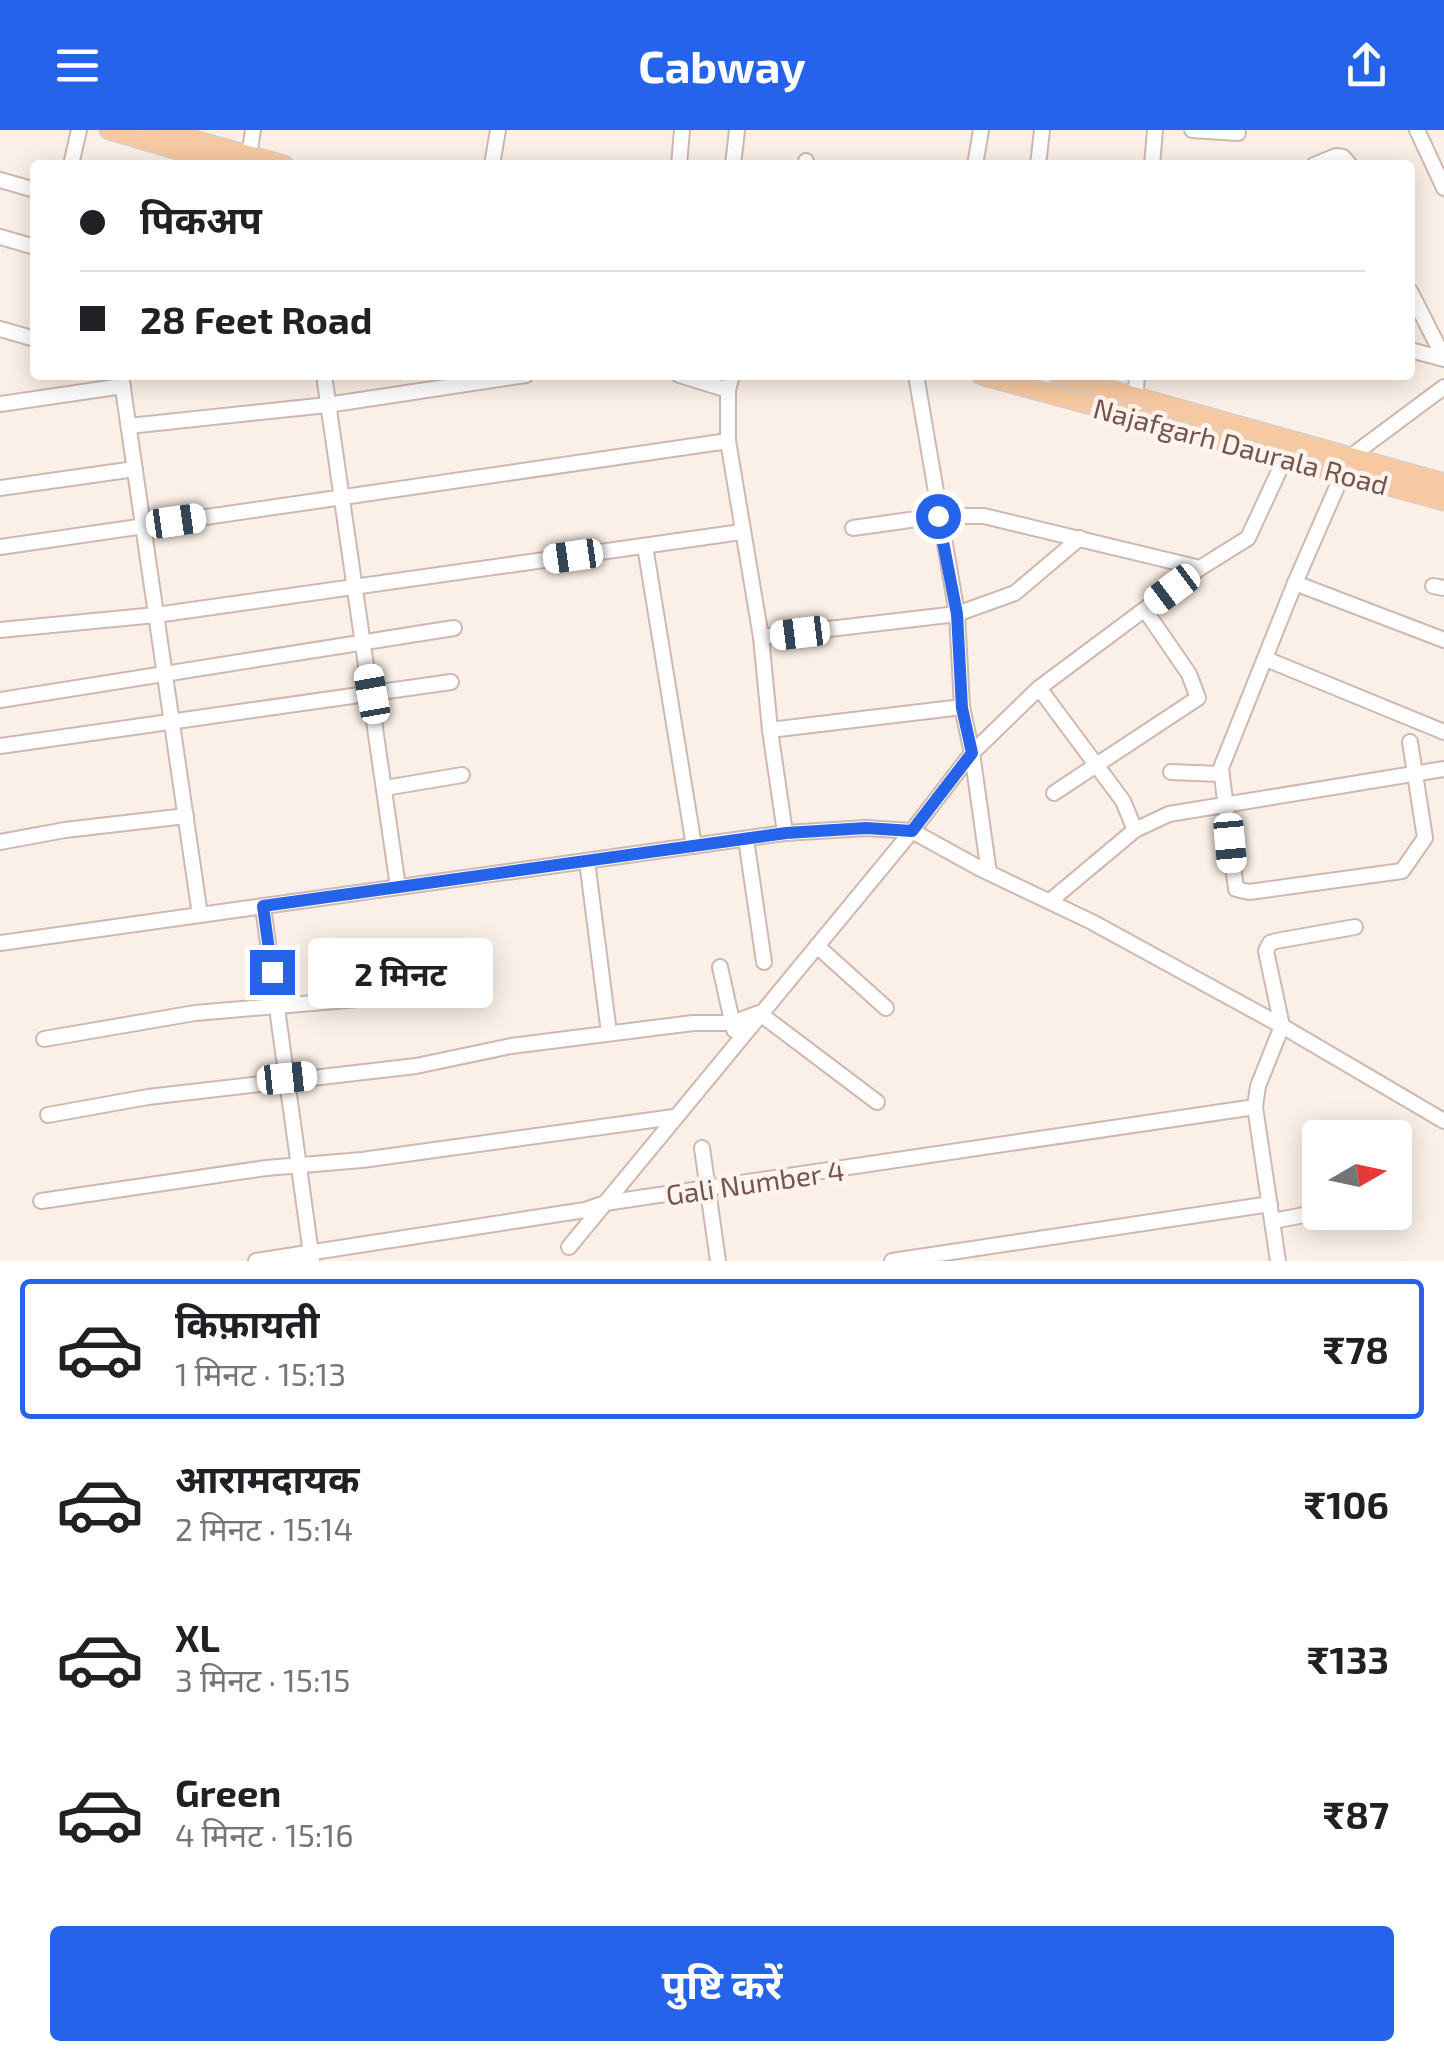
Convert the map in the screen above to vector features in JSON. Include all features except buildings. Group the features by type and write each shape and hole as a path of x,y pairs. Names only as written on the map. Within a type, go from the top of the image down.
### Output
{"main road":[{"path":"109,130 212,160"},
{"path":"158,130 264,160"},
{"name":"Najafgarh Daurala Road","path":"1005,380 1135,407 1347,465 1444,501"},
{"name":"Najafgarh Daurala Road","path":"1070,380 1135,407 1286,456 1444,482"}],"street":[{"path":"73,160 79,130"},
{"path":"248,156 253,130"},
{"path":"493,160 498,130"},
{"path":"679,160 682,130"},
{"path":"734,160 737,130"},
{"path":"976,160 980,130"},
{"path":"1039,160 1042,130"},
{"path":"1152,160 1155,130"},
{"path":"1192,130 1238,133"},
{"path":"1416,130 1444,188"},
{"path":"0,180 30,189"},
{"path":"0,237 30,246"},
{"path":"1415,312 1444,359"},
{"path":"0,329 30,338"},
{"path":"1415,351 1444,359"},
{"path":"0,404 122,380 200,915"},
{"path":"324,380 398,888"},
{"path":"129,426 327,405 493,380"},
{"path":"917,380 957,614 962,708 989,872"},
{"path":"1135,407 1137,380"},
{"path":"730,382 728,441 761,637 786,833"},
{"path":"1410,742 1425,838 1402,871 1240,891 1233,882 1220,774 1294,582 1347,465 1444,387"},
{"path":"0,547 728,441"},
{"path":"569,1248 972,753 1039,688 1200,568 1248,538 1286,456"},
{"path":"0,488 135,469"},
{"path":"853,528 938,516 984,516 1200,568"},
{"path":"0,630 156,614 741,532"},
{"path":"761,637 957,614 1015,593 1080,538"},
{"path":"645,546 694,846"},
{"path":"1294,582 1444,640"},
{"path":"1054,792 1198,698 1189,674 1145,610"},
{"path":"0,700 454,628"},
{"path":"1266,659 1444,732"},
{"path":"0,746 450,682"},
{"path":"1039,688 1123,800 1135,830"},
{"path":"770,730 962,708"},
{"path":"1050,901 1135,830 1169,814 1444,769"},
{"path":"1170,772 1220,774"},
{"path":"385,788 462,775"},
{"path":"0,842 186,816"},
{"path":"0,943 786,833 866,828 912,831 1282,1026 1444,1121"},
{"path":"746,839 764,962"},
{"path":"587,861 610,1034"},
{"path":"263,906 311,1257"},
{"path":"1278,1261 1255,1107 1258,1086 1282,1026 1267,946 1355,927"},
{"path":"817,946 886,1008"},
{"path":"720,967 737,1040"},
{"path":"44,1039 194,1013 395,996 438,985"},
{"path":"48,1115 148,1096 416,1066 511,1046 693,1022 732,1023 760,1013"},
{"path":"760,1013 877,1102"},
{"name":"Gali Number 4","path":"256,1261 311,1257 585,1210 605,1203 1255,1107"},
{"path":"41,1201 674,1117"},
{"path":"702,1148 718,1261"},
{"path":"892,1261 992,1254 1270,1204"},
{"path":"585,1210 587,1227"},
{"path":"1273,1222 1302,1216"}],"route":[{"path":"272,972 263,906 786,833 866,828 912,831 972,753 962,708 957,614 938,516"}]}
